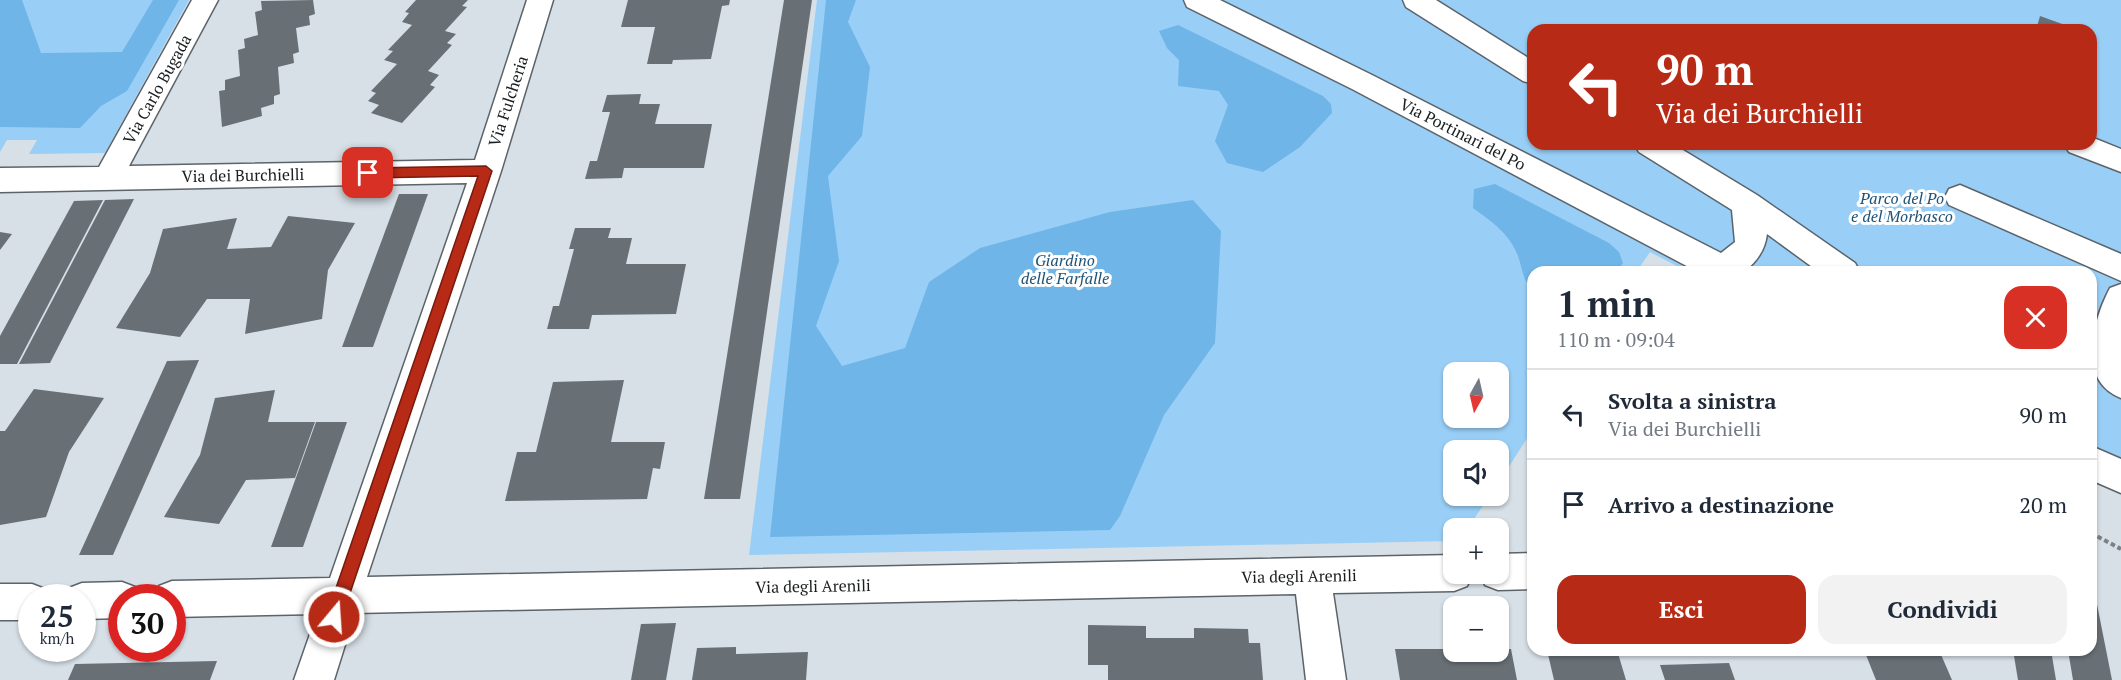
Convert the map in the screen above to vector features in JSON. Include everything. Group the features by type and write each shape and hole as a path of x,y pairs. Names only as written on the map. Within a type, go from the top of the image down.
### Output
{"street":[{"name":"Via Carlo Bugada","path":"108,177 205,0"},
{"name":"Via Fulcheria","path":"314,680 486,171 540,0"},
{"name":"Via Portinari del Po","path":"1197,0 1362,82 1717,266"},
{"path":"1416,0 1527,70"},
{"path":"1659,150 1746,203 1835,266"},
{"path":"2094,150 2121,161"},
{"name":"Via dei Burchielli","path":"0,180 486,171"},
{"path":"1960,197 2121,268"},
{"path":"1731,266 1742,258 1753,235 1746,203"},
{"path":"2121,297 2105,357 2121,383"},
{"path":"2097,465 2121,477"},
{"path":"1509,572 1527,571"},
{"name":"Via degli Arenili","path":"186,599 1443,573"},
{"path":"1312,576 1326,680"},
{"path":"0,602 18,602"}],"path":[{"path":"2097,536 2121,549"}],"green space":[{"path":"0,0 189,0 105,153 29,154 37,140 7,140 0,152"},
{"path":"0,0 22,0 41,53 122,52 153,0 179,0 127,91 101,106 80,128 0,127"},
{"name":"Giardino delle Farfalle","path":"817,0 2121,0 2121,459 2097,447 2097,266 1677,266 1650,252 1640,266 1527,266 1527,438 1509,466 1509,440 1443,440 1443,506 1483,506 1475,518 1443,518 1443,541 749,555"},
{"path":"826,0 856,0 848,22 870,67 862,136 828,176 839,261 816,326 842,366 905,348 929,282 980,248 1110,212 1193,200 1221,231 1215,343 1164,415 1120,516 1110,530 770,537"},
{"path":"1178,25 1323,96 1331,104 1332,113 1300,147 1263,172 1227,163 1215,141 1228,105 1219,91 1178,86 1179,60 1167,48 1159,31"},
{"path":"1495,184 1609,243 1619,252 1623,263 1621,266 1527,266 1527,282 1515,248 1510,241 1473,208 1474,189"}],"building":[{"path":"313,0 315,14 309,16 310,25 296,28 299,52 293,54 294,63 278,67 280,94 274,96 274,104 261,108 262,116 222,127 219,91 225,90 225,80 240,76 238,50 245,48 244,39 258,35 255,12 262,10 261,1"},
{"path":"416,0 468,0 462,6 467,7 445,31 456,34 447,43 452,45 428,71 439,75 430,85 435,87 402,123 371,113 379,105 368,101 376,93 371,91 397,64 384,60 393,51 388,50 412,25 402,22 409,13 405,12"},
{"path":"628,0 730,0 729,5 722,6 711,59 673,60 672,64 647,64 655,27 621,27"},
{"path":"784,0 812,0 740,499 704,499"},
{"path":"2040,16 2062,24 2038,24"},
{"path":"641,94 639,104 660,104 655,124 712,124 704,168 624,168 622,178 585,179 590,161 597,161 610,112 602,112 607,95"},
{"path":"399,194 428,194 373,347 342,347"},
{"path":"134,199 50,363 19,364 105,200"},
{"path":"103,200 17,364 0,364 0,336 74,201"},
{"path":"288,216 355,223 328,270 322,319 245,334 250,299 207,299 180,337 116,328 150,273 163,229 237,218 227,249 271,247"},
{"path":"575,228 611,228 608,238 632,238 626,264 686,264 676,314 592,315 589,329 547,329 553,306 559,306 574,249 569,249"},
{"path":"0,232 12,234 0,250"},
{"path":"199,360 113,555 79,555 167,361"},
{"path":"624,380 611,442 665,442 660,469 653,468 647,499 505,501 517,452 536,452 553,382"},
{"path":"34,389 104,398 69,452 46,517 0,525 0,431 5,431"},
{"path":"275,390 268,422 315,422 295,478 246,480 219,524 164,517 200,455 215,398"},
{"path":"316,422 347,422 303,547 271,547"},
{"path":"2097,604 2112,680 2073,680 2069,656 2097,656"},
{"path":"676,623 666,680 631,680 641,624"},
{"path":"1088,625 1146,626 1146,638 1194,638 1194,628 1248,629 1249,643 1260,643 1263,680 1108,680 1108,665 1088,665"},
{"path":"736,647 736,654 808,652 806,680 692,680 697,648"},
{"path":"1395,649 1443,649 1443,662 1509,662 1509,649 1511,649 1517,680 1400,680"},
{"path":"1548,656 1619,656 1626,680 1554,680"},
{"path":"1866,656 1942,656 1952,680 1876,680"},
{"path":"2014,656 2052,656 2056,680 2018,680"},
{"path":"217,661 210,680 68,680 75,664"},
{"path":"1729,663 1735,680 1665,680 1660,665"}],"route":[{"path":"334,617 486,171 368,173"}],"park label":[{"name":"Parco del Po e del Morbasco","path":"1902,207"}]}
